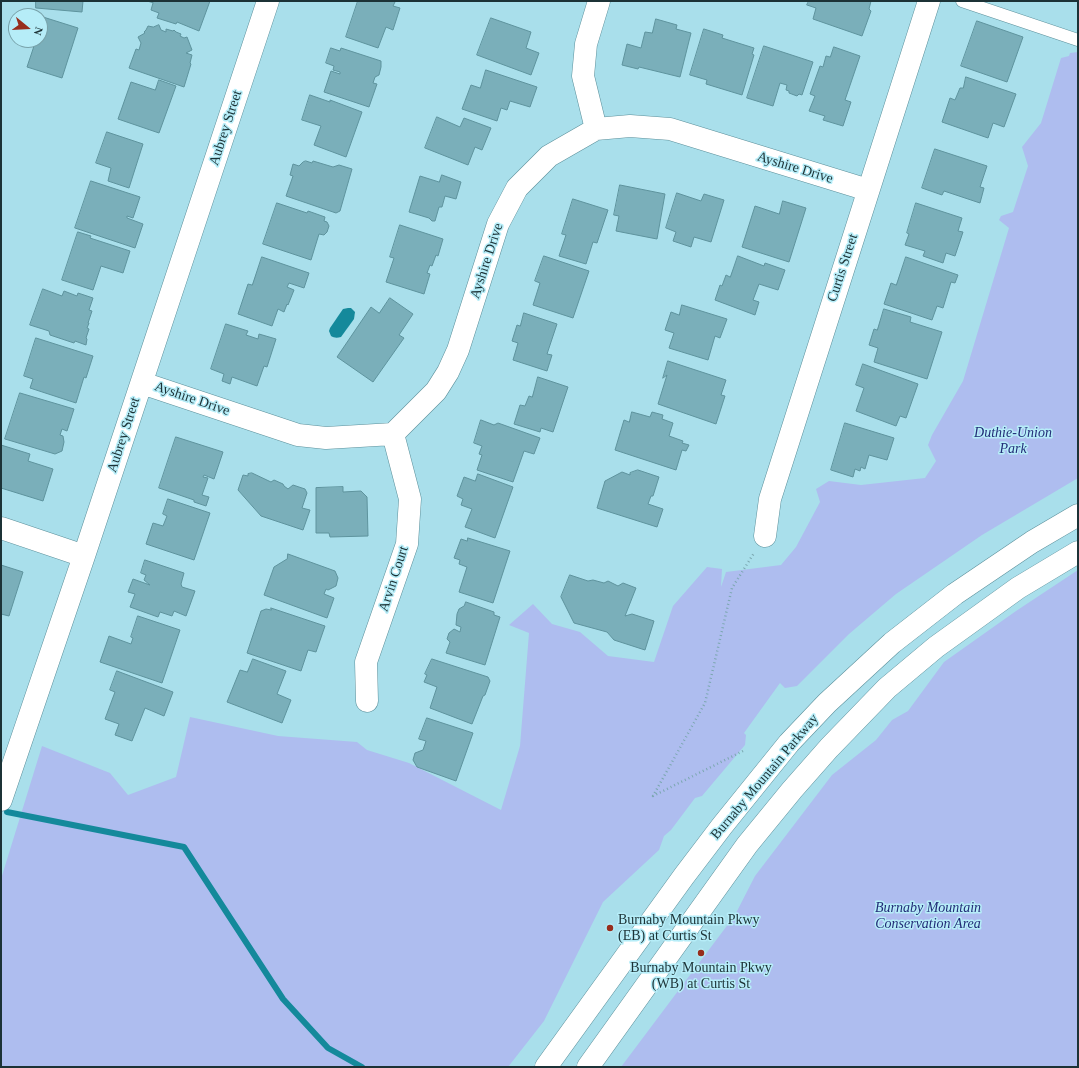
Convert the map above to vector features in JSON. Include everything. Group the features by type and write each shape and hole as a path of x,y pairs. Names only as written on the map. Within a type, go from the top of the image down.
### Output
{"street":[{"name":"Aubrey Street","path":"1,800 142,383 268,1"},
{"path":"596,129 583,76 586,44 599,1"},
{"name":"Curtis Street","path":"765,536 770,499 929,1"},
{"name":"Ayshire Drive","path":"142,383 298,435 326,438 393,434 436,391 448,372 458,350 498,224 517,188 549,156 596,129 630,126 670,129 868,190"},
{"name":"Arvin Court","path":"367,701 366,662 407,544 410,499 393,434"},
{"name":"Burnaby Mountain Parkway","path":"546,1067 722,826 789,744 827,703 892,643 955,594 1032,542 1078,515"},
{"path":"1,528 84,556"},
{"name":"Burnaby Mountain Parkway","path":"588,1067 747,845 829,748 887,688 936,648 1018,588 1078,552"}],"lane":[{"path":"962,1 1078,40"}],"path":[{"path":"744,751 653,796 706,703 732,588 765,536"}],"green space":[{"name":"Duthie-Union Park","path":"1078,52 1078,478 982,535 896,594 849,634 797,686 785,688 780,683 744,733 746,735 745,745 702,796 695,798 671,830 664,836 659,850 603,902 544,1021 508,1067 1,1067 1,879 42,746 110,773 128,795 176,777 190,717 278,736 357,742 367,750 409,763 501,810 520,746 529,633 509,625 533,604 552,624 580,632 608,656 654,662 673,606 707,567 722,569 721,587 726,572 781,565 796,547 820,502 816,489 829,481 861,485 925,478 936,461 928,445 932,435 963,381 1009,228 999,220 1001,216 1013,212 1028,166 1022,147 1041,123 1061,58 1069,56 1070,53"},
{"name":"Burnaby Mountain Conservation Area","path":"1078,570 1078,1067 621,1067 735,915 755,876 832,775 876,740 892,720 908,711 944,662 1016,611"}],"shaded area":[{"path":"351,308 355,312 354,319 341,337 332,337 329,331 330,328 343,309"}],"building":[{"path":"36,1 83,1 82,12 36,8"},
{"path":"147,1 210,1 199,31 177,22 176,24 157,18 159,13 151,10 153,3"},
{"path":"358,1 392,1 395,2 393,6 400,8 393,30 386,27 378,48 346,37"},
{"path":"809,1 871,1 869,9 871,11 862,36 813,19 816,8 807,5"},
{"path":"491,18 531,32 526,48 539,53 531,75 477,55"},
{"path":"48,19 78,28 62,78 27,67 33,48 48,48"},
{"path":"656,19 677,25 676,29 691,33 680,77 639,67 638,69 622,65 627,44 641,48 645,32 652,33"},
{"path":"977,21 1023,37 1007,82 961,66"},
{"path":"159,25 161,30 166,32 166,29 174,30 181,34 180,36 184,38 187,37 192,50 186,53 192,55 191,64 184,87 129,68 136,49 139,50 141,43 138,37 145,33 144,32 148,26 153,27"},
{"path":"704,29 723,35 722,38 754,48 752,54 754,55 742,95 706,84 707,80 690,75"},
{"path":"764,46 813,62 802,95 799,94 797,96 789,93 789,91 786,90 787,85 780,83 773,106 747,98"},
{"path":"834,47 860,56 845,100 851,102 843,126 823,120 825,116 809,111 815,96 810,94 820,66 823,67 826,56 830,57"},
{"path":"331,48 340,51 341,48 381,61 379,75 375,77 373,83 377,84 369,107 324,92 331,71 340,74 340,72 333,70 334,66 326,63"},
{"path":"486,70 537,87 530,107 510,101 507,110 501,108 497,121 462,109 471,85 480,88"},
{"path":"966,77 1016,94 1004,127 993,123 988,138 942,122 950,98 955,100 960,88 963,88"},
{"path":"159,80 176,86 159,133 118,119 131,82 155,90"},
{"path":"310,95 330,102 330,100 362,112 346,157 314,145 321,126 302,120"},
{"path":"437,117 460,127 464,118 491,128 482,150 475,147 468,165 425,148"},
{"path":"107,132 143,144 129,188 108,181 111,168 96,163"},
{"path":"935,149 987,166 980,187 984,188 980,203 944,191 942,195 922,188"},
{"path":"306,161 312,163 313,161 333,167 339,165 352,169 340,211 336,213 286,196 293,176 290,175 293,164 299,166"},
{"path":"442,175 461,182 456,199 445,196 442,207 439,207 435,221 409,212 420,176 439,182"},
{"path":"91,181 140,197 133,218 127,216 127,218 143,224 135,248 75,228"},
{"path":"620,185 665,194 657,239 616,231 619,216 614,215"},
{"path":"677,193 701,201 704,194 724,200 711,242 694,237 691,247 673,241 676,232 666,228"},
{"path":"573,199 608,210 597,243 593,242 586,264 559,256 566,235 562,234"},
{"path":"783,201 806,208 789,262 742,247 755,206 779,214"},
{"path":"277,203 325,217 324,221 327,222 329,226 324,235 319,234 311,260 263,244"},
{"path":"916,203 962,218 958,231 963,232 955,256 946,253 943,263 923,256 925,251 905,245"},
{"path":"400,225 443,239 438,256 436,255 432,266 430,265 427,273 430,274 424,294 386,282 394,258 390,257"},
{"path":"78,232 91,236 90,238 130,251 123,273 101,266 93,290 62,280"},
{"path":"544,256 589,271 573,318 533,305 540,283 535,281"},
{"path":"738,256 764,266 765,263 785,270 778,290 759,284 753,300 759,302 755,315 715,300 720,285 722,286 726,275 730,277"},
{"path":"262,257 309,273 304,288 289,283 287,287 294,290 284,312 278,309 272,326 238,314 248,284 252,285"},
{"path":"906,257 958,275 955,283 951,282 943,308 937,306 932,320 884,304 891,283 896,285"},
{"path":"43,289 62,296 64,291 77,296 78,293 93,298 89,310 92,311 87,328 89,329 86,338 86,345 75,341 74,343 50,335 49,331 30,325"},
{"path":"390,298 413,314 399,335 404,338 373,382 337,357 371,307 379,313"},
{"path":"682,305 727,319 720,338 715,336 708,360 669,348 674,333 665,330 671,312 679,315"},
{"path":"884,309 911,317 910,322 942,332 927,379 874,362 878,348 869,345 874,329 877,330"},
{"path":"524,313 557,324 547,354 552,355 547,371 513,360 518,343 512,341 517,325 520,326"},
{"path":"226,324 248,331 246,335 258,339 259,334 276,339 267,367 264,366 257,386 232,377 230,384 222,381 224,374 211,369"},
{"path":"36,338 93,356 86,378 84,377 76,403 30,388 33,379 24,376"},
{"path":"668,361 726,380 721,395 725,396 716,424 658,404 667,375 663,378"},
{"path":"863,364 918,384 906,418 900,416 896,426 856,411 864,388 856,385"},
{"path":"538,377 568,387 553,432 541,428 540,432 514,424 520,405 525,406 529,396 532,397"},
{"path":"20,393 74,409 67,431 62,429 60,435 63,436 64,442 62,451 55,454 5,439"},
{"path":"632,412 650,417 652,412 663,415 662,419 673,423 669,436 689,445 686,451 682,450 676,470 615,450 624,420 629,422"},
{"path":"481,420 494,425 498,423 540,438 534,454 524,451 513,482 477,470 482,455 479,454 482,446 474,443"},
{"path":"845,423 894,438 887,460 869,455 865,469 861,467 860,471 855,469 853,477 831,470"},
{"path":"176,437 223,452 214,479 204,475 203,477 208,478 202,495 209,497 206,506 194,502 194,500 159,488"},
{"path":"1,445 30,454 28,461 53,469 43,501 1,488"},
{"path":"638,470 659,477 653,496 651,496 648,504 663,509 657,527 597,508 605,481 622,472 630,475 630,473"},
{"path":"252,473 271,482 274,480 283,484 288,489 293,485 305,489 307,493 302,508 310,510 303,530 261,516 238,490 243,475 248,476 248,474"},
{"path":"478,474 513,487 495,538 465,527 472,509 461,505 463,499 457,496 464,477 475,481"},
{"path":"343,487 343,492 361,491 367,497 368,536 330,537 329,533 316,533 316,488"},
{"path":"168,499 210,513 194,560 146,544 153,523 163,526 167,516 163,514"},
{"path":"468,538 510,551 493,603 459,592 467,567 459,564 460,560 454,558 461,539 467,541"},
{"path":"288,554 335,571 338,578 336,586 328,590 326,589 324,594 334,598 327,618 264,595 274,567 287,559"},
{"path":"145,560 184,573 181,584 182,587 195,591 186,616 174,611 172,616 160,612 158,617 130,607 135,594 128,592 133,579 150,585 144,580 146,575 141,573"},
{"path":"1,565 23,572 9,616 1,614"},
{"path":"570,575 588,581 593,580 604,583 608,581 618,586 623,583 636,588 625,616 632,614 654,621 645,650 614,640 607,632 574,623 561,597"},
{"path":"466,602 494,612 494,615 500,617 485,665 446,653 450,642 447,639 449,633 454,629 460,632 461,627 456,625 457,614 459,609 464,606"},
{"path":"271,608 325,626 316,652 308,650 301,671 247,653 261,611 266,609 271,610"},
{"path":"138,616 180,630 162,683 100,662 109,636 131,644 133,638 131,637"},
{"path":"253,659 286,671 277,694 291,700 282,723 227,702 240,670 247,672"},
{"path":"432,659 488,677 490,681 472,724 430,708 437,687 424,682 427,675 425,674"},
{"path":"117,671 173,692 164,716 145,708 132,741 115,735 119,724 105,719 115,692 110,690"},
{"path":"427,718 473,733 456,781 417,767 413,760 415,753 423,750 426,741 419,739"}],"waterway":[{"path":"7,812 184,847 283,999 328,1048 362,1067"}],"place":[{"name":"Burnaby Mountain Pkwy (EB) at Curtis St","path":"610,928"},
{"name":"Burnaby Mountain Pkwy (WB) at Curtis St","path":"701,953"}]}
